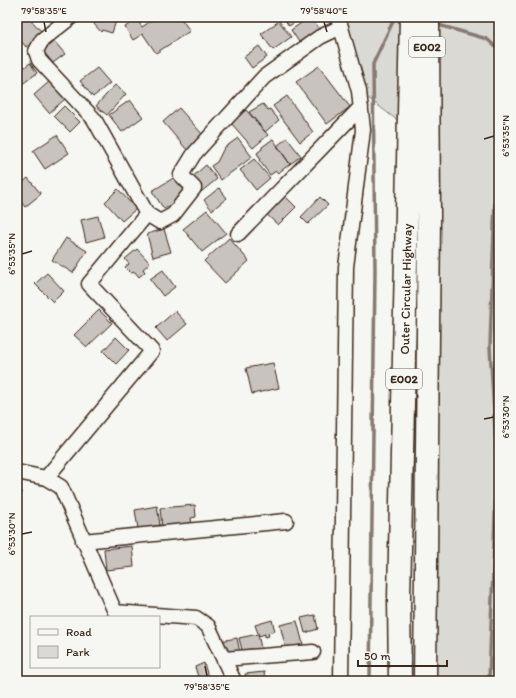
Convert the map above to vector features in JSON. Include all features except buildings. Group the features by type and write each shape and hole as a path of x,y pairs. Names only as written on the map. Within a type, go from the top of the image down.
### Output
{"highway":[{"name":"Outer Circular Highway","path":"411,17 419,77 429,217 425,681"},
{"name":"Outer Circular Highway","path":"400,681 399,599 419,77 428,17"}],"street":[{"path":"71,17 42,40 36,51 39,60 94,119 147,214 160,222 173,215 194,188 181,175 199,149 264,77 339,22 359,91 363,130 346,267 341,681"},
{"path":"238,234 361,107"},
{"path":"46,478 152,351 89,284 147,214"},
{"path":"17,472 46,478 61,487 83,541 115,612 196,618 208,626 234,681"},
{"path":"83,541 286,521"},
{"path":"224,659 313,652"}],"green space":[{"path":"338,17 499,17 499,681 435,681 435,149 359,91"}],"waterway":[{"path":"370,681 375,272 373,64 395,17"},
{"path":"435,24 487,39 499,50"},
{"path":"489,681 497,463 490,347 495,200 499,168"}]}
